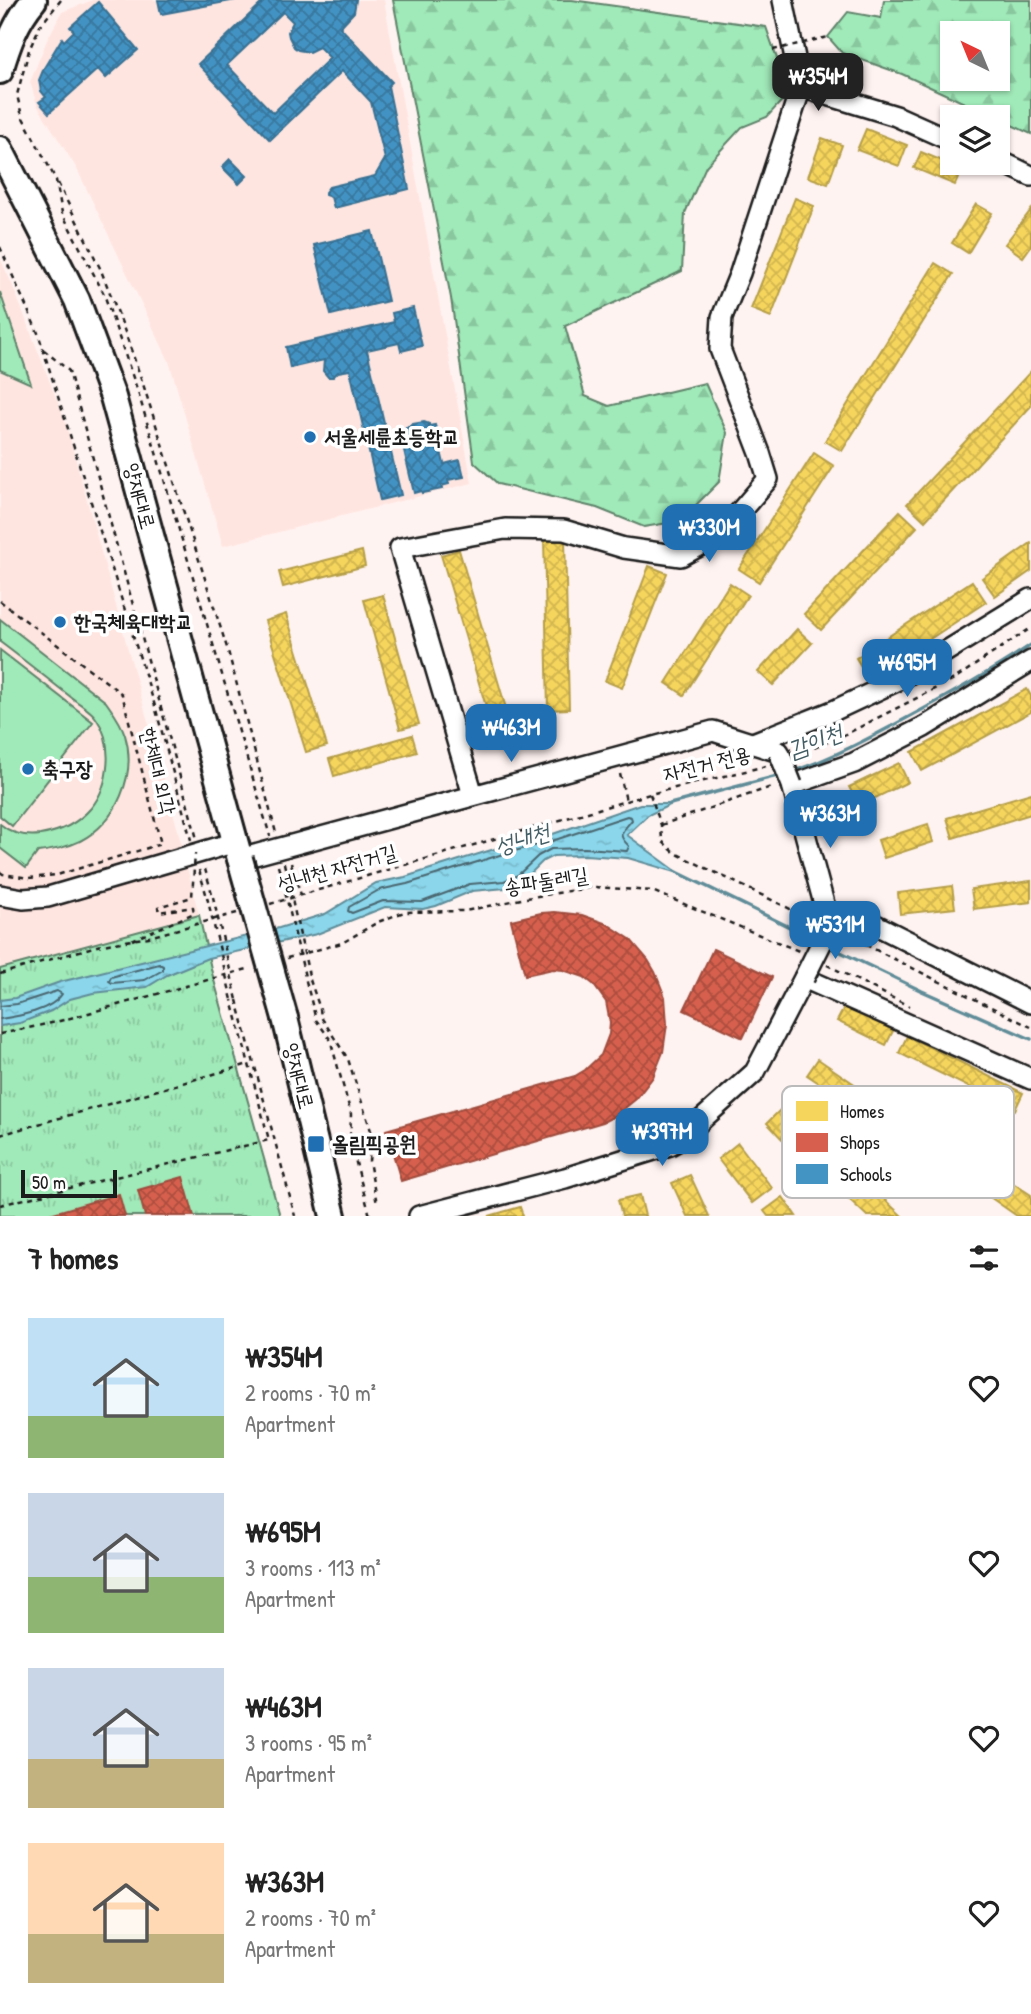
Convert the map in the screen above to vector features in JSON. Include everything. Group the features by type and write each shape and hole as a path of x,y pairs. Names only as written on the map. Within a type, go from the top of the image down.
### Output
{"main road":[{"path":"0,71 9,41 22,13 34,0"},
{"name":"양재대로","path":"0,149 77,300 113,397 285,1018 334,1216"}],"street":[{"path":"473,795 400,548 505,529 565,530 624,548 681,556 720,535 768,480 720,349 722,317 740,272 801,87 783,0"},
{"path":"801,87 895,116 940,136"},
{"path":"1010,166 1031,176"},
{"path":"753,743 833,711 901,679 1031,599"},
{"path":"792,785 854,763 913,733 1031,661"},
{"path":"0,895 23,899 48,897 198,853 283,847 713,732 753,743 783,757 830,926 755,1072 670,1145 565,1178 419,1216"},
{"path":"830,926 860,917 1031,1003"},
{"path":"804,978 1031,1079"}],"path":[{"path":"61,0 40,26 29,50 17,95 22,116 100,268 120,318 228,651 283,847 301,895"},
{"path":"774,50 828,37"},
{"path":"56,180 62,213 104,294 138,392 260,803"},
{"path":"0,247 44,350 155,706 185,822"},
{"path":"44,350 69,371 198,853 234,1000 295,1216"},
{"name":"한체대 외각","path":"0,600 122,694 161,844 57,874 29,878 0,872"},
{"name":"자전거 전용","path":"650,794 783,757 848,733 954,679 1031,628"},
{"path":"616,757 626,801"},
{"path":"650,794 661,824"},
{"name":"성내천 자전거길","path":"263,906 650,794"},
{"path":"283,847 286,882 316,1020 330,1039 351,1114 350,1140 370,1216"},
{"path":"0,1205 269,1140 234,1000 213,897 198,853"},
{"path":"132,940 194,913 193,907 159,912 158,907 192,897 198,853"},
{"name":"송파둘레길","path":"288,958 342,943 378,922 404,912 465,911 594,887 652,891 802,952"},
{"path":"0,974 97,946 132,940 238,912"},
{"path":"0,1034 56,1022 261,965"},
{"path":"826,965 910,1006"},
{"path":"308,980 321,1017 348,1059 372,1134 369,1161 377,1204"},
{"path":"0,1135 249,1064"}],"shaded area":[{"path":"93,0 384,0 472,483 223,546 169,361 77,169 37,105 30,82 62,12"},
{"name":"한국체육대학교","path":"0,258 65,421 199,915 0,969"}],"green space":[{"path":"393,0 572,0 766,27 789,93 767,117 742,127 706,166 685,213 682,271 565,326 585,396 609,406 705,383 727,433 719,482 680,521 644,527 597,508 498,484 474,462 451,298"},
{"path":"884,0 1031,0 1031,134 1010,124 1010,105 969,105 902,74 842,53 828,37 848,12 881,18"},
{"path":"0,292 31,384 0,370"},
{"path":"0,619 106,702 117,717 128,750 126,781 121,796 104,822 80,841 38,852 26,868 0,848 0,824 14,832 34,836 54,832 74,822 91,808 97,799 106,776 107,751 102,728 94,715 0,642"},
{"name":"축구장","path":"0,650 93,722 12,826 0,816"},
{"path":"199,915 212,973 280,1216 0,1216 0,969"}],"water":[{"name":"성내천","path":"640,804 672,804 648,815 627,835 679,873 628,858 553,856 543,861 523,881 506,888 472,891 423,909 385,907 317,934 208,958 167,975 147,987 93,993 70,999 51,1011 20,1023 0,1026 0,1000 325,914 376,883 547,836"}],"building: Homes":[{"path":"866,129 907,145 899,166 857,150"},
{"path":"822,138 842,145 828,184 808,177"},
{"path":"921,152 940,160 940,175 959,175 955,185 914,168"},
{"path":"795,198 814,206 771,317 751,309"},
{"path":"976,204 992,213 968,253 952,243"},
{"path":"1031,210 1031,246 1023,257 1005,244"},
{"path":"935,263 953,274 842,451 825,441"},
{"path":"1031,371 1031,406 925,521 907,504"},
{"path":"814,453 834,466 759,582 739,569"},
{"path":"900,511 917,527 821,630 804,614"},
{"path":"544,539 565,539 569,709 548,710"},
{"path":"1031,543 1031,571 995,596 982,578"},
{"path":"459,550 511,725 493,730 441,555"},
{"path":"362,551 365,566 283,587 279,572"},
{"path":"649,566 667,573 622,688 605,681"},
{"path":"972,581 986,602 869,679 856,658"},
{"path":"730,583 748,595 684,695 666,683"},
{"path":"383,595 419,724 400,729 364,600"},
{"path":"286,614 327,746 306,752 265,621"},
{"path":"797,629 812,643 773,685 758,672"},
{"path":"1027,689 1031,696 1031,712 922,771 912,752"},
{"path":"412,735 417,752 334,776 329,759"},
{"path":"899,763 908,782 859,806 849,787"},
{"path":"1031,793 1031,814 953,838 947,818"},
{"path":"928,824 933,842 884,858 878,840"},
{"path":"1031,881 1031,902 974,909 971,889"},
{"path":"952,886 955,908 900,914 898,893"},
{"path":"846,1004 895,1027 886,1045 837,1021"},
{"path":"907,1036 1009,1086 966,1086 899,1053"},
{"path":"818,1059 857,1086 824,1086 807,1075"},
{"path":"1014,1089 1023,1093 1014,1110"},
{"path":"782,1108 782,1139 767,1123"},
{"path":"738,1143 772,1188 752,1203 718,1159"},
{"path":"690,1175 709,1216 687,1216 672,1183"},
{"path":"1014,1184 1031,1195 1031,1216 1017,1216 991,1198 1014,1198"},
{"path":"640,1195 645,1216 622,1216 618,1200"},
{"path":"782,1198 796,1216 768,1216 764,1211"},
{"path":"848,1198 883,1198 902,1216 867,1216"},
{"path":"520,1207 523,1216 489,1216"}],"building: Shops":[{"path":"555,912 582,915 607,924 630,939 648,960 665,997 667,1024 663,1052 653,1077 636,1099 603,1122 401,1181 386,1130 575,1076 601,1055 610,1023 606,1002 593,984 584,977 563,970 553,969 525,975 511,920"},
{"path":"713,949 772,977 743,1038 684,1010"},
{"path":"183,1177 194,1216 145,1216 138,1190"},
{"path":"119,1194 125,1216 43,1216"}],"building: Schools":[{"path":"158,0 236,0 161,14"},
{"path":"265,0 356,0 354,12 340,27 392,82 388,86 409,189 334,208 331,197 325,195 329,187 375,176 385,159 371,102 342,71 270,140 198,64","holes":["283,12 293,22 288,32 294,47 309,52 319,47 330,58 273,113 227,65"]},
{"path":"98,2 138,50 106,78 98,69 49,113 39,102 46,97 41,91 39,80 44,68 62,38 64,41 74,31 70,27"},
{"path":"230,159 247,176 239,184 222,167"},
{"path":"372,231 388,301 331,315 314,245"},
{"path":"413,308 422,346 401,351 399,343 367,350 401,495 380,500 350,370 328,377 323,371 324,360 290,368 286,347 394,322 392,313"},
{"path":"424,422 429,426 435,425 444,464 460,460 464,477 448,480 449,484 441,486 442,489 414,493 400,433 413,424"}],"waterway":[{"name":"감이천","path":"792,772 836,754 891,726 969,684 1031,645"},
{"name":"감이천","path":"670,804 781,775"},
{"name":"성내천","path":"675,871 816,940"},
{"name":"성내천","path":"826,945 1031,1039"}],"place":[{"name":"서울세륜초등학교","path":"310,437"},
{"name":"한국체육대학교","path":"60,622"},
{"name":"축구장","path":"28,769"},
{"name":"올림픽공원","path":"316,1144"}]}
